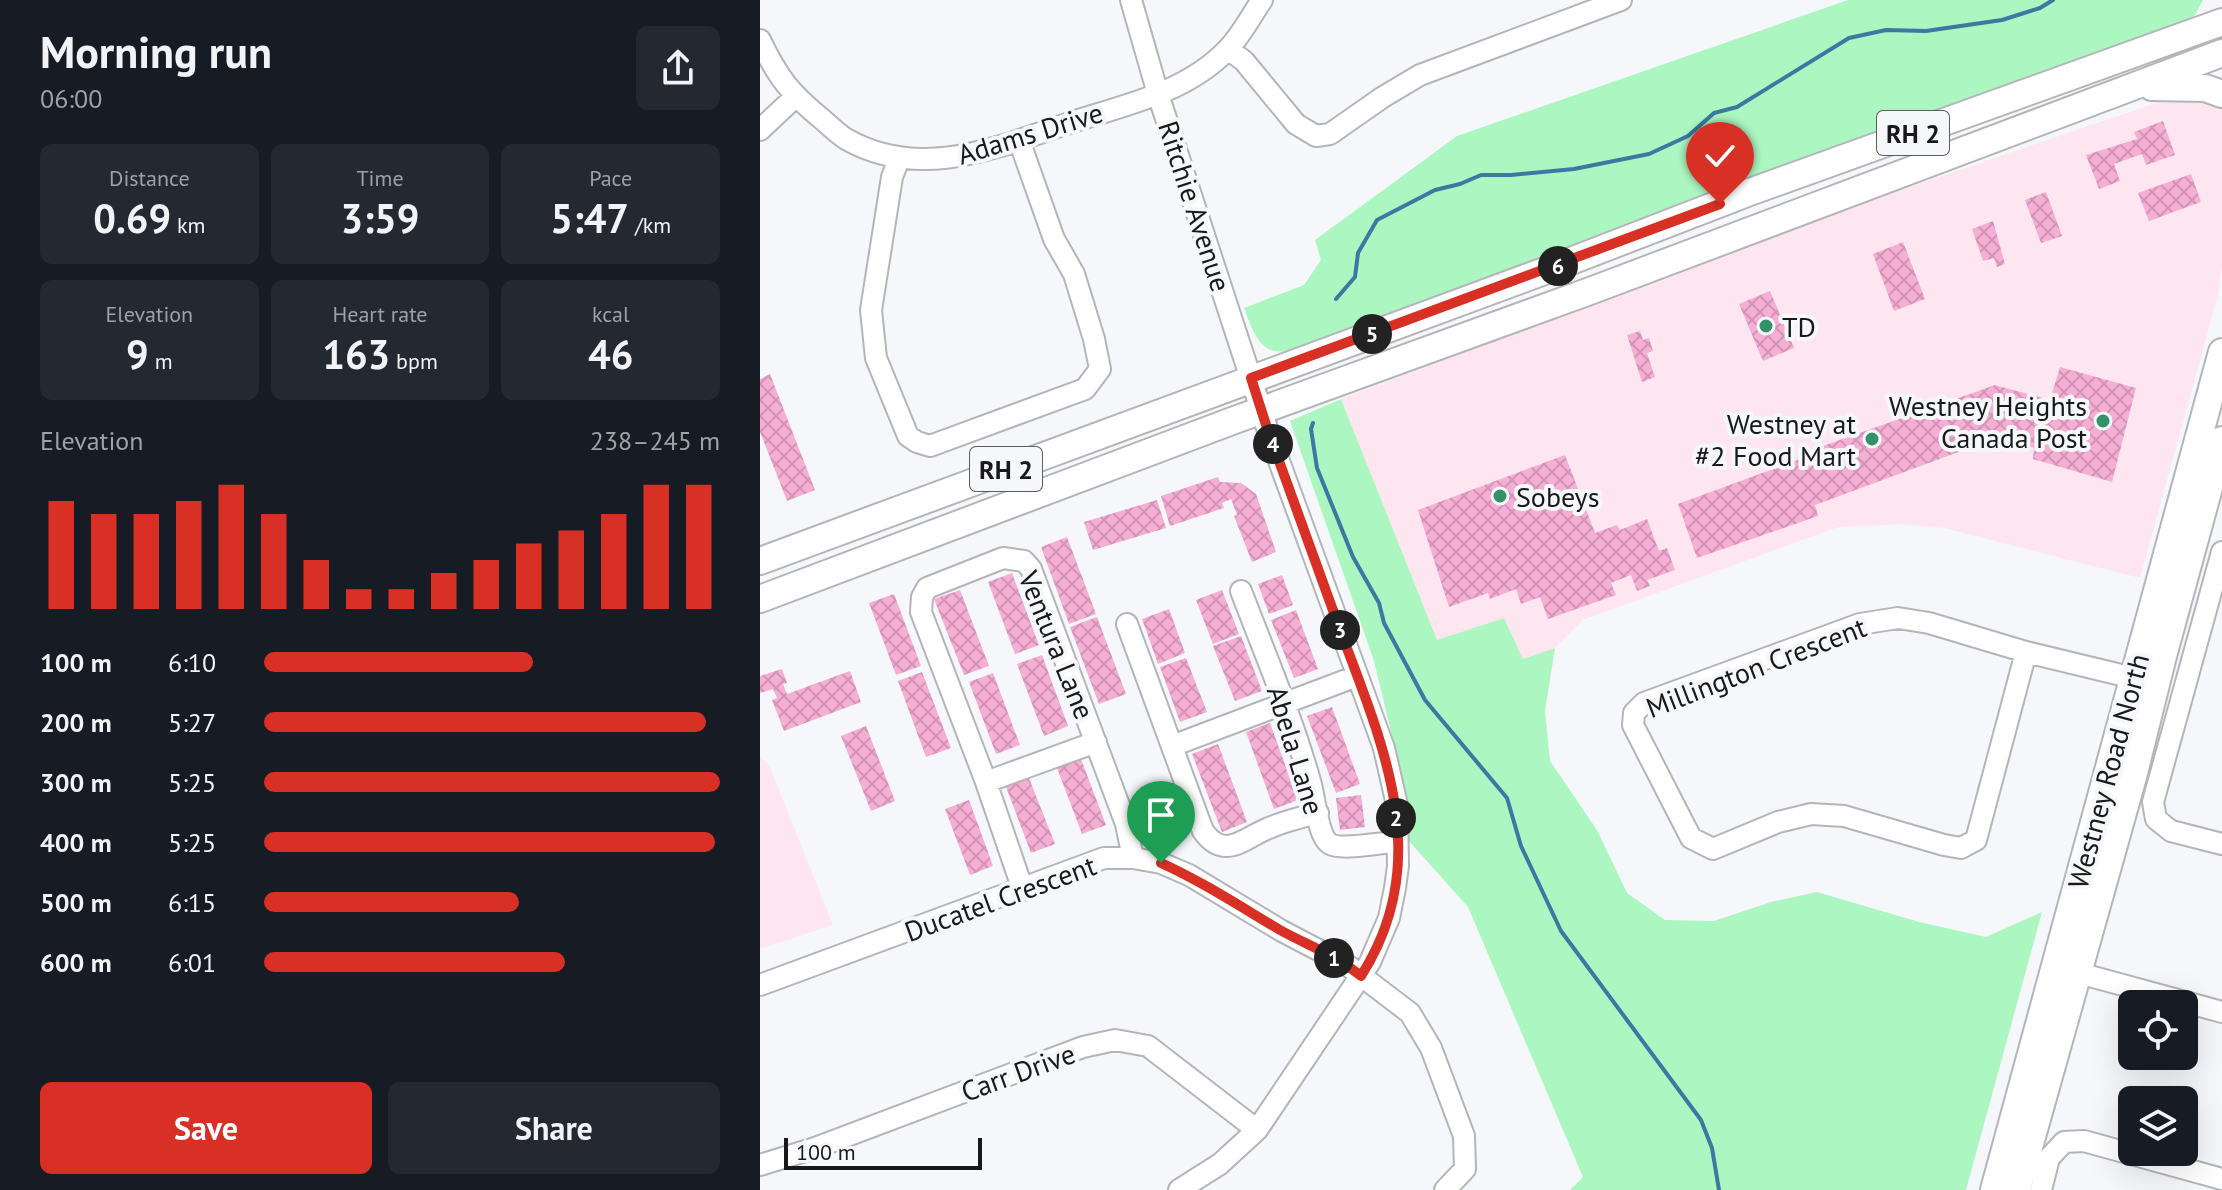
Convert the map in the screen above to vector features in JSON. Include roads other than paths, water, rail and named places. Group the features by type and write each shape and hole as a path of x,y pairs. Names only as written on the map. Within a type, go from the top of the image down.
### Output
{"main road":[{"name":"RH 2","path":"760,561 1747,193 2222,22"},
{"name":"RH 2","path":"760,599 2222,53"},
{"path":"2128,89 2205,88 2222,94"},
{"name":"Westney Road North","path":"1994,1190 2133,777 2145,680 2175,570 2222,352"},
{"name":"Westney Road North","path":"2175,570 2222,440"},
{"name":"Westney Road North","path":"2017,1190 2066,970"}],"street":[{"name":"Ritchie Avenue","path":"1131,0 1158,94 1261,411 1357,676 1387,763 1397,805 1398,866 1389,918 1370,962 1257,1130 1220,1164 1179,1190"},
{"name":"Adams Drive","path":"760,40 774,70 795,97 846,139 899,159 937,160 974,154 1188,82 1228,49 1262,0"},
{"path":"1228,49 1244,61 1296,124 1316,136 1330,134 1420,75 1621,0"},
{"path":"760,130 795,97"},
{"path":"899,159 892,177 871,310 876,358 908,436 930,446 1085,389 1100,369 1074,274 1054,239 1019,140"},
{"path":"2222,552 2153,802 2156,819 2171,831 2222,844"},
{"name":"Ventura Lane","path":"1023,890 986,782 921,612 922,597 927,588 990,563 1013,558 1024,561 1031,569 1126,824 1133,858"},
{"name":"Abela Lane","path":"1241,591 1310,779 1320,830 1331,845 1342,847 1397,842"},
{"name":"Millington Crescent","path":"2026,652 1976,840 1961,848 1844,816 1811,814 1778,822 1713,849 1691,838 1633,725 1634,713 1644,703 1860,624 1898,618 1929,623 2026,652 2145,680"},
{"path":"1127,624 1203,831 1210,841 1231,846 1247,841 1267,828 1318,813"},
{"path":"1172,746 1357,676"},
{"path":"986,782 1096,742"},
{"name":"Ducatel Crescent","path":"760,985 1104,858 1133,858 1161,863 1189,875 1282,931 1347,965 1410,1013 1431,1048 1467,1148 1465,1169 1445,1190"},
{"path":"2066,970 2222,1012"},
{"name":"Carr Drive","path":"760,1165 815,1148 1083,1047 1115,1040 1148,1046 1257,1130"},
{"path":"2041,1190 2049,1158 2064,1142 2084,1141 2222,1179"}],"waterway":[{"path":"1336,299 1355,277 1358,253 1377,220 1435,190 1481,175 1574,169 1649,154 1688,136 1714,113 1737,107 1849,38 1886,30 1926,31 2002,20 2040,8 2053,0"},
{"path":"1313,423 1311,429 1317,468 1353,557 1379,603 1384,623 1425,700 1507,798 1521,846 1561,931 1701,1120 1712,1148 1719,1190"}],"place":[{"name":"TD","path":"1766,326"},
{"name":"Westney Heights Canada Post","path":"2103,421"},
{"name":"Westney at #2 Food Mart","path":"1872,439"},
{"name":"Sobeys","path":"1500,496"}]}
